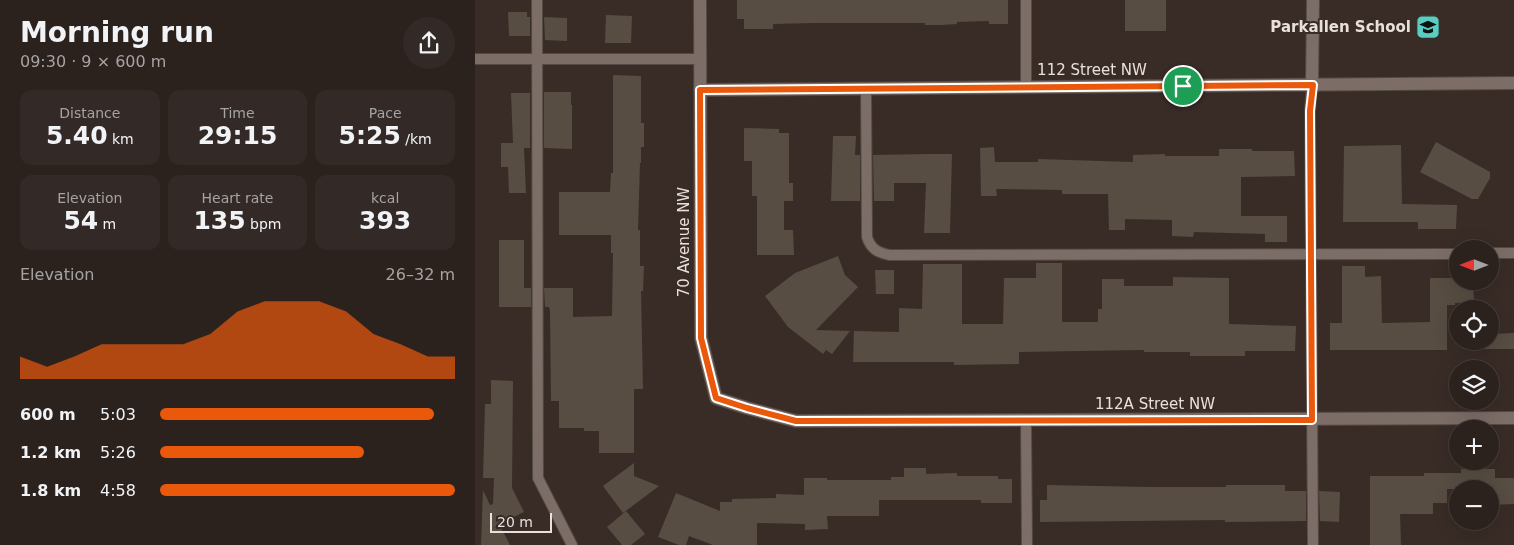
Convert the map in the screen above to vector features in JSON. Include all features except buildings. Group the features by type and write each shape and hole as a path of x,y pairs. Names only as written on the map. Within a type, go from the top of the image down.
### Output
{"street":[{"name":"70 Avenue NW","path":"700,0 701,338 716,398 796,421"},
{"path":"1313,0 1313,85"},
{"name":"112 Street NW","path":"700,90 1514,83"},
{"name":"112A Street NW","path":"796,421 1514,418"}],"lane":[{"path":"537,0 538,478 572,545"},
{"path":"1026,0 1026,87"},
{"path":"475,59 700,59"},
{"path":"1313,85 1310,111 1313,545"},
{"path":"866,88 867,237 871,247 878,252 889,255 1449,254"},
{"path":"1499,253 1514,253"},
{"path":"1026,421 1027,545"}],"place":[{"name":"Parkallen School","path":"1428,27"}],"route":[{"path":"1313,85 1310,111 1312,420 796,421 716,398 701,338 700,90 1183,86 1313,85"}]}
